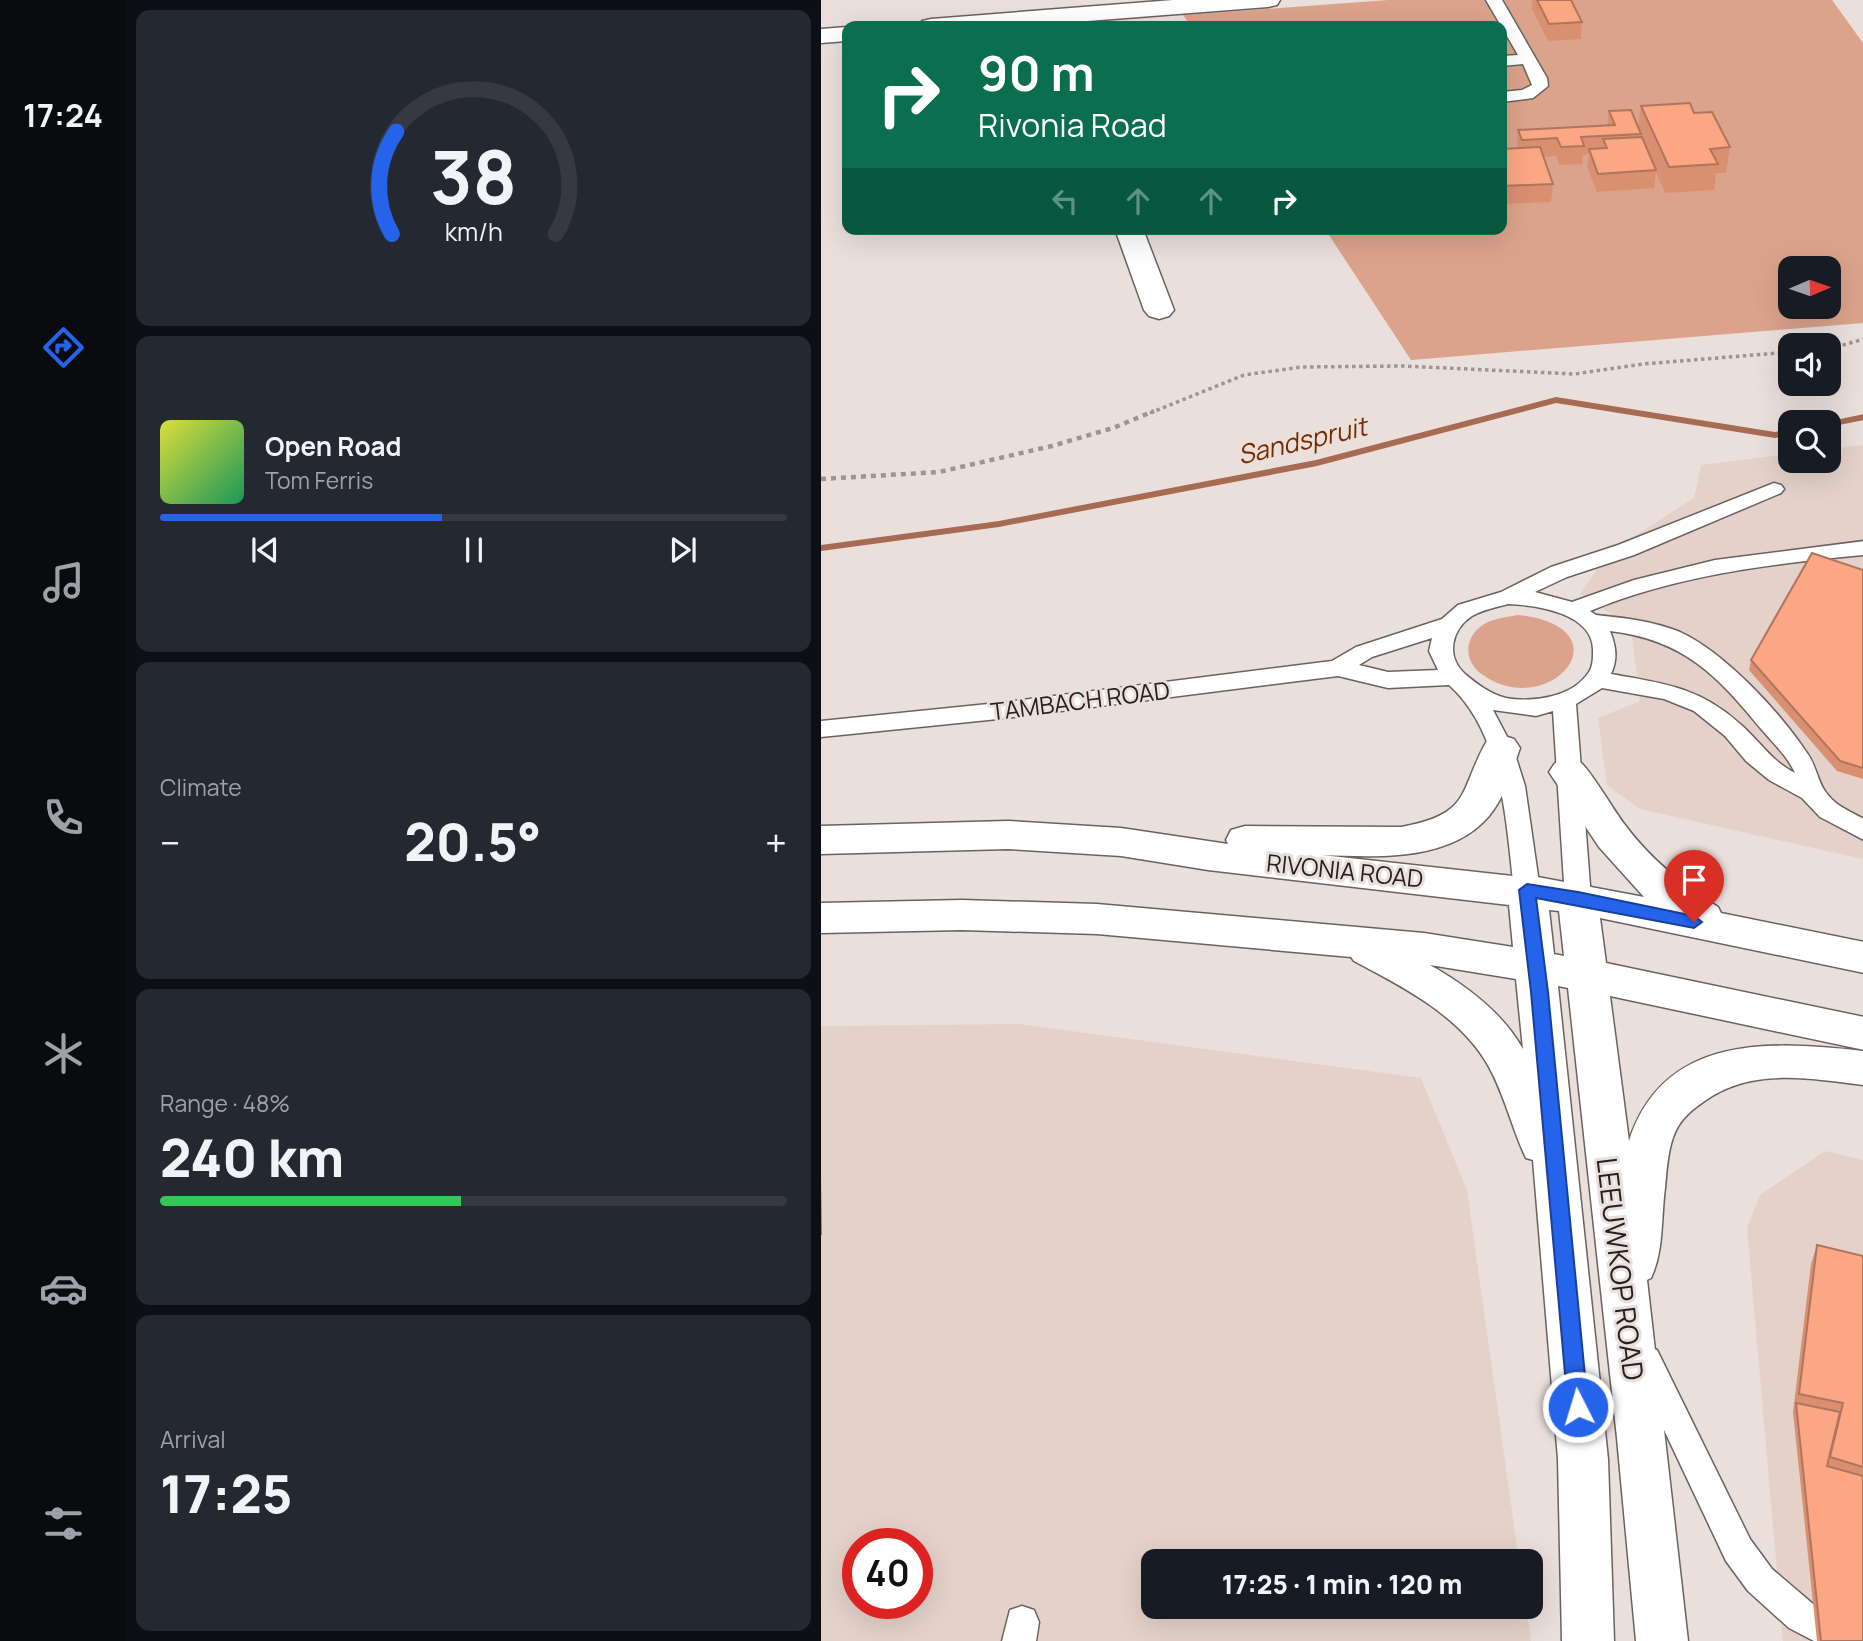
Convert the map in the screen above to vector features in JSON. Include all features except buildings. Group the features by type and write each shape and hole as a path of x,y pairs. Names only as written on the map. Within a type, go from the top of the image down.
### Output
{"main road":[{"path":"1053,21 1154,5 1268,0"},
{"path":"821,36 842,34"},
{"path":"1131,235 1159,310"},
{"path":"1208,856 1235,842 1262,838 1394,842 1445,831 1474,808 1487,786 1501,748"},
{"path":"1568,772 1634,863 1667,893 1717,927"},
{"name":"RIVONIA ROAD","path":"821,840 1008,835 1121,842 1208,856 1527,890 1578,898 1863,958"},
{"name":"LEEUWKOP ROAD","path":"1527,890 1537,967 1583,1459 1588,1641"},
{"name":"LEEUWKOP ROAD","path":"1578,898 1642,1438 1662,1641"},
{"path":"821,918 962,915 1097,919 1424,948 1586,975 1863,1034"},
{"path":"1351,941 1413,973 1447,996 1484,1027 1504,1055 1537,1135 1557,1174"},
{"path":"1627,1322 1648,1158 1656,1125 1670,1104 1702,1077 1730,1065 1797,1061 1863,1068"}],"lane":[{"path":"1495,0 1501,21"},
{"path":"1507,32 1528,59 1540,86 1536,91 1507,97"},
{"path":"1507,61 1528,59"},
{"path":"1507,597 1559,572 1625,550 1774,489"},
{"path":"1576,613 1629,587 1767,556 1863,548"},
{"path":"1576,613 1625,550"},
{"name":"TAMBACH ROAD","path":"1338,667 1364,652 1449,624 1473,606 1507,597 1543,600 1576,613 1670,637 1694,649 1735,683 1795,753 1806,770 1811,792"},
{"path":"1449,624 1440,641 1439,650 1444,668 1451,677 1473,695 1502,705 1519,707 1565,701 1583,692 1597,679 1606,656 1603,643 1576,613"},
{"name":"TAMBACH ROAD","path":"821,729 998,711 1338,667 1388,680 1451,677"},
{"path":"1597,679 1668,692 1702,705 1733,730 1754,755 1777,774 1811,792 1829,811 1863,831"},
{"path":"1473,695 1501,748 1513,786 1527,890"},
{"path":"1565,701 1578,898"},
{"path":"1627,1322 1738,1550 1760,1580 1801,1616 1847,1641"}],"path":[{"path":"1841,346 1863,340"},
{"path":"821,479 939,472 1052,446 1113,428 1244,374 1302,367 1403,366 1575,374 1655,362 1778,353"}],"shaded area":[{"path":"1388,0 1832,0 1863,43 1863,323 1411,360 1329,235 1507,235 1507,21 1187,21 1183,15"},
{"path":"1863,445 1863,859 1640,809 1607,785 1598,718 1640,701 1631,627 1580,594 1608,553 1694,498 1701,465 1778,455 1778,473 1841,473 1841,448"},
{"path":"1518,615 1551,623 1569,636 1574,652 1568,667 1553,680 1533,687 1509,686 1483,675 1472,663 1468,648 1473,634 1486,623"},
{"path":"1019,1024 1421,1078 1467,1190 1517,1549 1141,1549 1141,1619 1528,1619 1531,1641 821,1641 821,1026"},
{"path":"1825,1151 1863,1160 1863,1641 1783,1641 1747,1228 1760,1195"}],"waterway":[{"name":"Sandspruit","path":"821,548 999,524 1317,463 1556,400 1778,434"},
{"name":"Sandspruit","path":"1841,422 1864,417"}],"route":[{"path":"1578,1407 1527,890 1694,922"}]}
